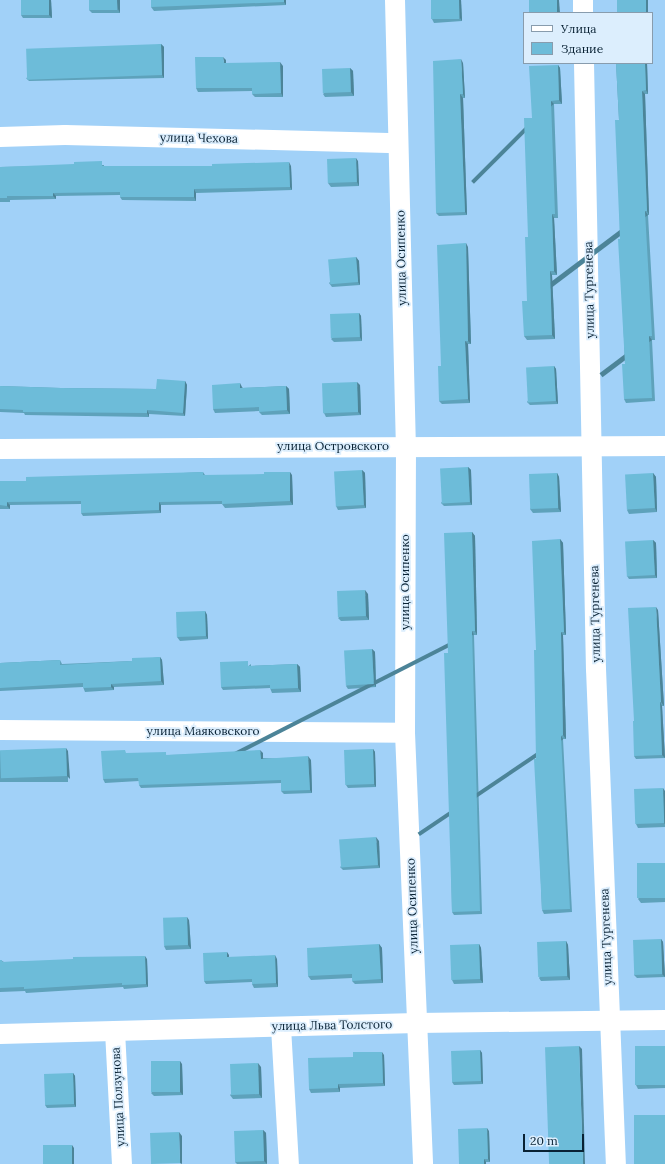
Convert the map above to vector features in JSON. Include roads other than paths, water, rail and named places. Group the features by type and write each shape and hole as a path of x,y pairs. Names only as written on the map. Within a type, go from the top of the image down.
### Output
{"street":[{"name":"улица Осипенко","path":"396,0 398,143 406,446 405,733 423,1164"},
{"path":"583,0 583,12"},
{"name":"улица Тургенева","path":"584,64 596,669 609,1021 616,1164"},
{"name":"улица Чехова","path":"0,137 65,135 398,143"},
{"name":"улица Островского","path":"0,449 665,446"},
{"name":"улица Маяковского","path":"0,730 405,733"},
{"name":"улица Льва Толстого","path":"0,1034 417,1023 665,1020"},
{"path":"281,1027 288,1164"},
{"name":"улица Ползунова","path":"115,1031 122,1164"}]}
